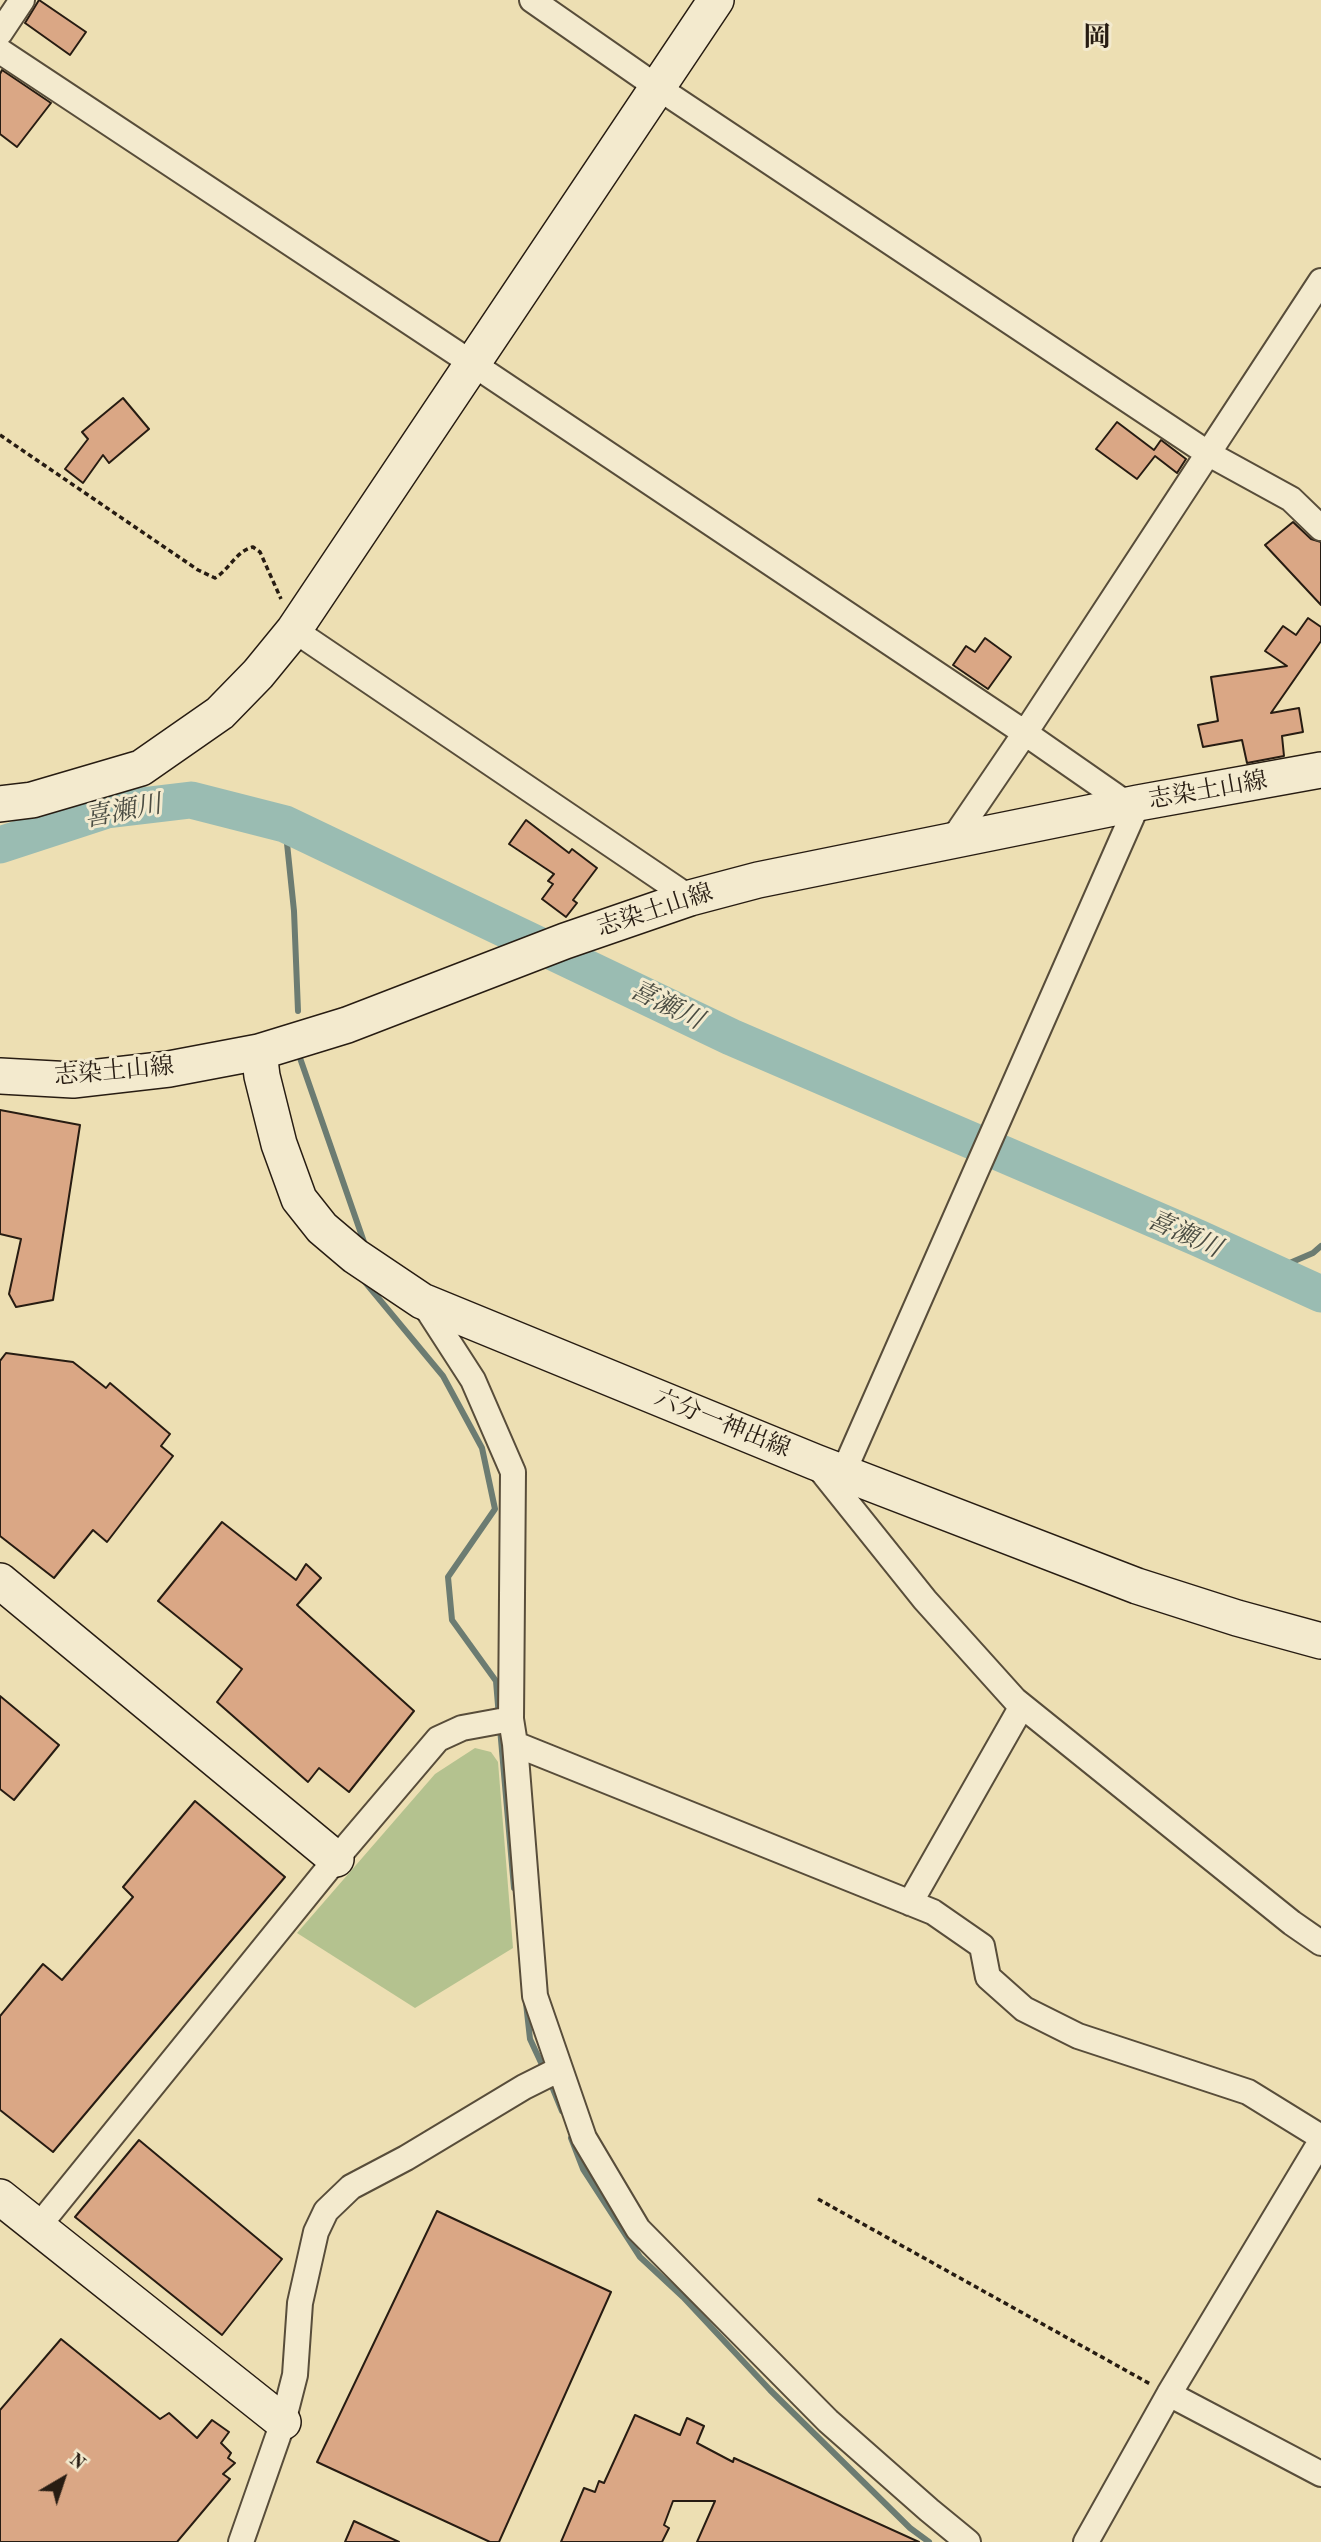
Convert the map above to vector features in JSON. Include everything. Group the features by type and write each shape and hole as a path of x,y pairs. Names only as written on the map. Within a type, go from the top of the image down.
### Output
{"main road":[{"path":"0,804 32,800 141,768 220,713 258,674 294,630 716,0"},
{"name":"志染土山線","path":"0,1076 73,1080 169,1069 259,1052 347,1025 520,957 690,898 758,880 1321,770"},
{"name":"六分一神出線","path":"259,1052 262,1076 279,1144 299,1199 322,1228 376,1271 422,1301 829,1467 1137,1586 1321,1641"},
{"path":"0,1581 336,1859"},
{"path":"0,2197 283,2423"}],"street":[{"path":"0,33 22,0"},
{"path":"531,0 657,87 1209,454 1291,499 1321,528"},
{"path":"0,51 1134,805 977,1168 829,1467 925,1600 1022,1706 1281,1915 1321,1942"},
{"path":"951,842 1321,281"},
{"path":"294,630 690,898"},
{"path":"422,1301 473,1380 513,1472 511,1719 535,1996 584,2138 638,2229 828,2421 968,2542"},
{"path":"910,1903 1022,1706"},
{"path":"37,2228 336,1859 438,1739 462,1728 511,1719"},
{"path":"515,1744 933,1912 982,1946 988,1977 1024,2009 1079,2036 1248,2092 1321,2139 1169,2394 1086,2542"},
{"path":"241,2542 283,2423 295,2375 300,2303 316,2232 326,2211 351,2187 560,2069"},
{"path":"1169,2394 1321,2474"}],"path":[{"path":"0,435 198,570 215,578 223,573 244,549 253,547 260,552 294,630"},
{"path":"818,2199 1169,2394"}],"green space":[{"path":"475,1748 491,1752 498,1762 513,1948 415,2008 297,1933 435,1774"}],"building":[{"path":"39,0 86,32 70,55 25,23"},
{"path":"2,70 51,103 17,147 0,134"},
{"path":"123,398 149,429 109,463 103,455 83,483 65,469 88,439 82,432"},
{"path":"1117,422 1154,450 1161,440 1186,459 1177,473 1155,456 1137,479 1096,449"},
{"path":"1293,522 1311,539 1321,542 1321,605 1265,545"},
{"path":"1308,618 1321,627 1321,641 1271,713 1299,708 1303,732 1282,736 1284,756 1247,763 1242,740 1203,747 1198,725 1218,721 1211,677 1287,666 1265,651 1283,626 1296,635"},
{"path":"985,638 1011,657 988,689 953,665 966,646 975,652"},
{"path":"526,820 569,853 572,849 597,868 573,900 577,903 566,917 542,899 553,884 548,881 554,874 509,844"},
{"path":"0,1110 80,1125 53,1300 16,1307 9,1294 21,1239 0,1234"},
{"path":"6,1353 73,1362 106,1388 110,1383 170,1434 161,1446 173,1456 107,1542 93,1530 54,1578 0,1536 0,1361"},
{"path":"222,1522 296,1580 306,1564 321,1578 297,1605 414,1711 349,1792 319,1768 308,1782 217,1702 242,1669 158,1601"},
{"path":"0,1696 59,1745 14,1800 0,1789"},
{"path":"195,1801 285,1877 53,2152 0,2110 0,2016 43,1964 62,1980 133,1897 123,1887"},
{"path":"139,2140 282,2259 222,2335 75,2217"},
{"path":"437,2211 611,2292 499,2542 490,2542 317,2462"},
{"path":"61,2339 160,2419 169,2413 197,2438 212,2420 229,2432 221,2443 231,2453 228,2458 235,2463 223,2474 230,2479 177,2542 0,2542 0,2410"},
{"path":"635,2415 680,2435 687,2418 704,2426 697,2443 733,2462 734,2458 919,2542 697,2542 715,2501 673,2501 664,2525 669,2528 662,2542 561,2542 584,2488 595,2492 599,2481 604,2483"},
{"path":"354,2521 399,2542 345,2542"}],"waterway":[{"name":"喜瀬川","path":"0,845 107,810 191,800 285,824 731,1037 1198,1238 1321,1294"},
{"path":"285,824 294,911 298,1011"},
{"path":"300,1058 365,1245"},
{"path":"1271,1271 1313,1253 1321,1246"},
{"path":"365,1282 443,1376 482,1448 495,1509 448,1577 452,1620 496,1681 499,1717"},
{"path":"500,1728 514,1888"},
{"path":"526,2003 530,2039 544,2069"},
{"path":"549,2079 562,2111"},
{"path":"571,2138 583,2169 640,2257 683,2297 770,2390 910,2528 929,2542"}],"district":[{"name":"岡","path":"1097,39"}]}
